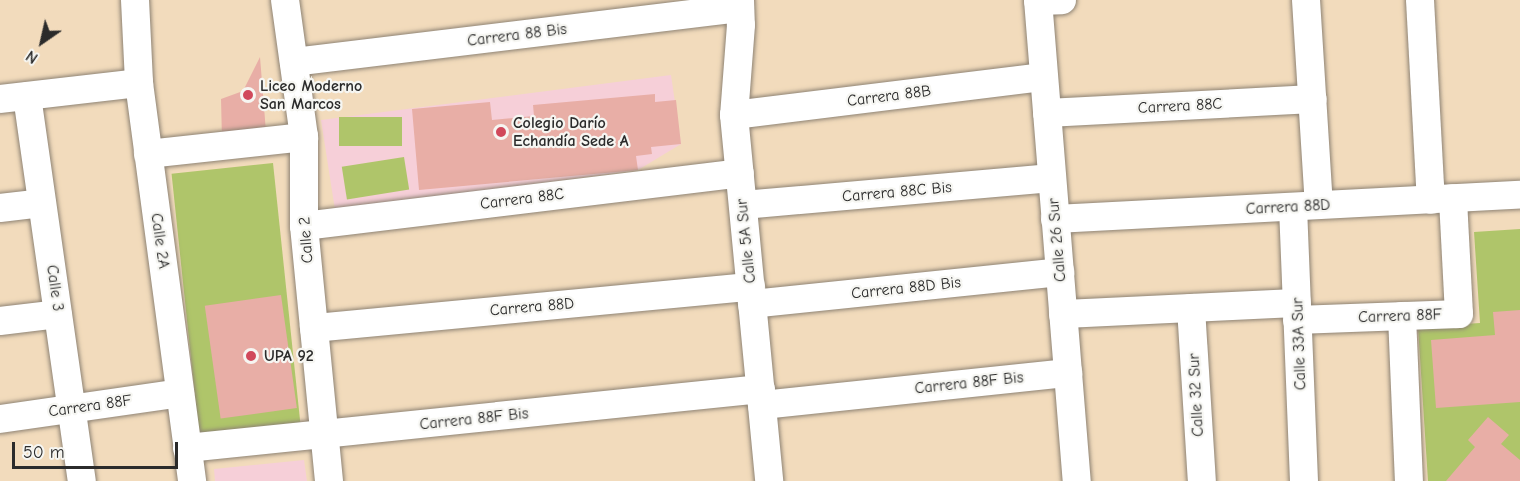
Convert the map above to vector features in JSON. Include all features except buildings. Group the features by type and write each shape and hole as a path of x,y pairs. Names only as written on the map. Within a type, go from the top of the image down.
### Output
{"street":[{"name":"Calle 2A","path":"135,0 139,83 192,481"},
{"name":"Calle 2","path":"285,0 304,137 304,226 329,481"},
{"path":"1038,0 1062,0"},
{"name":"Calle 26 Sur","path":"1038,0 1077,481"},
{"name":"Calle 33A Sur","path":"1304,481 1297,312 1312,99 1306,0"},
{"path":"1420,0 1442,199"},
{"name":"Carrera 88 Bis","path":"294,62 740,4"},
{"name":"Calle 5A Sur","path":"740,4 734,116 769,481"},
{"name":"Carrera 88B","path":"734,116 1044,77"},
{"path":"14,97 139,83"},
{"name":"Calle 3","path":"14,97 42,203 82,481"},
{"name":"Carrera 88C","path":"1047,113 1312,99"},
{"path":"148,154 304,137"},
{"name":"Carrera 88C","path":"304,226 740,173"},
{"name":"Carrera 88C Bis","path":"743,205 1052,178"},
{"name":"Carrera 88D","path":"1055,219 1520,195"},
{"name":"Carrera 88F","path":"1063,314 1191,308 1402,316 1459,314 1442,199"},
{"path":"0,208 42,203"},
{"name":"Carrera 88D Bis","path":"752,295 1060,272"},
{"name":"Carrera 88D","path":"314,328 752,295"},
{"name":"Calle 32 Sur","path":"1191,308 1202,481"},
{"path":"0,321 58,314"},
{"path":"1402,316 1408,481"},
{"name":"Carrera 88F Bis","path":"188,448 325,434 1068,373"},
{"name":"Carrera 88F","path":"0,419 180,393"}],"shaded area":[{"name":"Colegio Darío Echandía Sede A","path":"671,75 681,144 638,170 335,210 321,120"},
{"path":"304,460 307,481 215,481 214,469"}],"green space":[{"path":"339,117 402,117 402,146 339,146"},
{"path":"404,157 409,190 347,199 342,167"},
{"path":"273,163 300,425 199,435 172,174"},
{"path":"1520,229 1520,481 1428,481 1418,327 1480,323 1474,232"}],"place":[{"name":"Liceo Moderno San Marcos","path":"248,95"},
{"name":"Colegio Darío Echandía Sede A","path":"501,132"},
{"name":"UPA 92","path":"251,356"}]}
